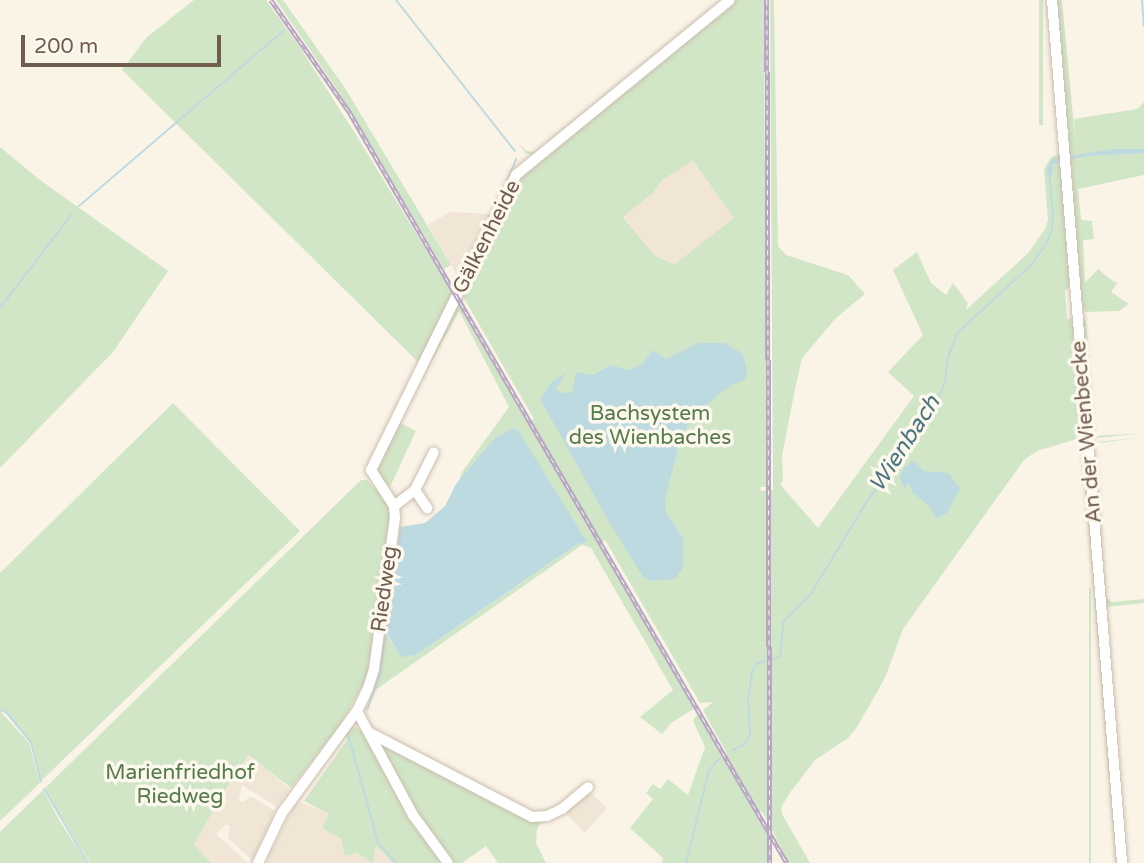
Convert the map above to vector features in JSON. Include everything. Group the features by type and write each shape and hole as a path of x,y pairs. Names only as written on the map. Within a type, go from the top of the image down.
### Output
{"street":[{"name":"Gälkenheide","path":"394,506 371,470 516,175 730,0"},
{"name":"An der Wienbecke","path":"1052,0 1122,863"},
{"path":"394,506 415,490 434,452"},
{"path":"415,490 427,508"},
{"name":"Riedweg","path":"258,863 299,787 353,715 374,669 394,506"},
{"path":"353,715 366,729 413,815 448,863"},
{"path":"366,729 532,817 547,816 562,809 588,787"}],"shaded area":[{"path":"693,161 734,218 682,266 655,256 623,216 654,192 662,180"},
{"path":"450,212 490,214 461,282 428,225"},
{"path":"250,755 289,788 277,807 242,785 239,800 243,802 251,796 275,811 252,860 228,838 230,826 226,824 216,834 248,863 211,863 194,844 233,775"},
{"path":"587,790 607,808 585,833 563,810"},
{"path":"302,803 330,814 322,828 373,863 266,863 295,804"},
{"path":"376,844 393,863 373,863"}],"green space":[{"path":"194,0 266,0 358,138 453,294 418,362 122,70 147,37"},
{"path":"276,0 283,0 345,88 451,265 444,269 338,91"},
{"path":"722,0 726,0 532,155 525,153 519,143 526,151 534,152"},
{"name":"Bachsystem des Wienbaches","path":"734,0 764,0 767,487 760,487 761,491 773,490 770,0 774,0 778,246 786,255 848,275 865,294 836,318 802,358 795,389 782,456 783,481 780,484 818,528 914,396 888,372 923,335 893,270 917,252 931,283 946,295 953,283 968,303 966,310 1029,252 1045,229 1048,220 1044,169 1051,157 1069,151 1056,0 1062,0 1076,148 1074,119 1137,109 1144,102 1144,175 1078,189 1081,220 1092,221 1094,239 1083,240 1085,283 1098,269 1114,282 1118,282 1111,292 1129,304 1119,311 1085,312 1071,285 1065,291 1067,319 1074,317 1083,433 1077,439 1037,451 1024,460 903,629 885,678 857,727 848,738 815,760 789,794 781,808 782,814 810,863 789,863 772,830 771,802 770,824 761,811 756,814 769,837 769,863 662,863 663,858 630,828 653,799 646,793 653,784 660,789 668,779 688,795 705,747 693,721 698,713 722,757 727,754 703,710 713,702 700,703 605,540 600,544 695,708 671,723 662,734 640,717 673,690 591,548 582,545 374,691 385,631 401,656 416,655 577,545 426,526 452,500 462,472 509,407 459,311 418,386 458,301 528,422 534,419 462,295 518,176","holes":["693,161 734,218 675,264 655,256 623,217 654,192 662,180"]},
{"path":"1039,0 1043,0 1043,125 1039,125"},
{"path":"0,147 40,180 168,271 113,352 0,468"},
{"path":"1086,319 1094,435 1091,433 1081,322"},
{"path":"173,403 300,531 41,781 31,742 7,713 0,709 0,573"},
{"path":"400,423 416,431 390,487 379,476 378,468"},
{"path":"1144,433 1097,438 1095,436"},
{"path":"1144,437 1099,443 1094,447 1106,598 1112,602 1144,599 1144,603 1106,607 1126,863 1091,446 1096,442"},
{"path":"1082,446 1084,447 1119,863 1116,863"},
{"name":"Marienfriedhof Riedweg","path":"361,480 367,480 388,502 390,515 367,678 340,725 291,788 249,755 233,776 194,844 211,863 90,863 44,789"},
{"path":"1089,588 1091,863 1089,863"},
{"path":"0,711 29,743 40,783 0,821"},
{"path":"354,726 368,735 445,863 393,863 376,845 373,863 356,853 345,856 341,839 322,828 329,814 304,801 347,740 345,733"},
{"path":"375,738 544,818 537,829 536,843 546,863 498,863 486,846 462,863 450,863 415,814"},
{"path":"43,790 87,863 0,863 0,832"}],"water":[{"path":"1113,149 1144,149 1144,153 1086,156 1053,164 1052,175 1047,175 1052,159"},
{"path":"698,343 725,343 743,354 747,371 745,380 733,384 696,414 682,434 665,499 666,512 683,539 683,568 675,579 652,581 643,577 609,522 540,399 553,381 566,373 556,389 561,393 572,392 576,372 593,375 610,365 629,370 642,364 653,350 666,359"},
{"path":"512,428 518,430 587,542 578,544 416,655 401,657 386,631 400,527 425,523 445,506 456,484 494,439"},
{"path":"914,460 923,471 948,473 960,488 947,513 936,518 929,506 912,492 909,483 904,488 900,477 904,467"}],"waterway":[{"path":"396,0 515,151"},
{"path":"1142,0 1144,26"},
{"path":"79,206 284,30"},
{"path":"506,184 516,159"},
{"name":"Wienbach","path":"773,659 780,657 784,621 810,595 866,503 937,401 945,382 948,357 957,333 1031,265 1046,244 1052,229 1053,212 1049,175"},
{"path":"0,308 71,215"},
{"path":"367,710 380,674 386,633"},
{"name":"Wienbach","path":"733,750 745,744 750,734 748,701 752,672 756,664 766,661"},
{"path":"0,710 7,713 31,743 41,782"},
{"path":"349,737 378,843 396,863"},
{"name":"Wienbach","path":"686,863 709,770 720,758"},
{"path":"44,789 88,863"}],"railway":[{"path":"271,0 350,113 787,863"},
{"path":"767,0 770,863"}]}
